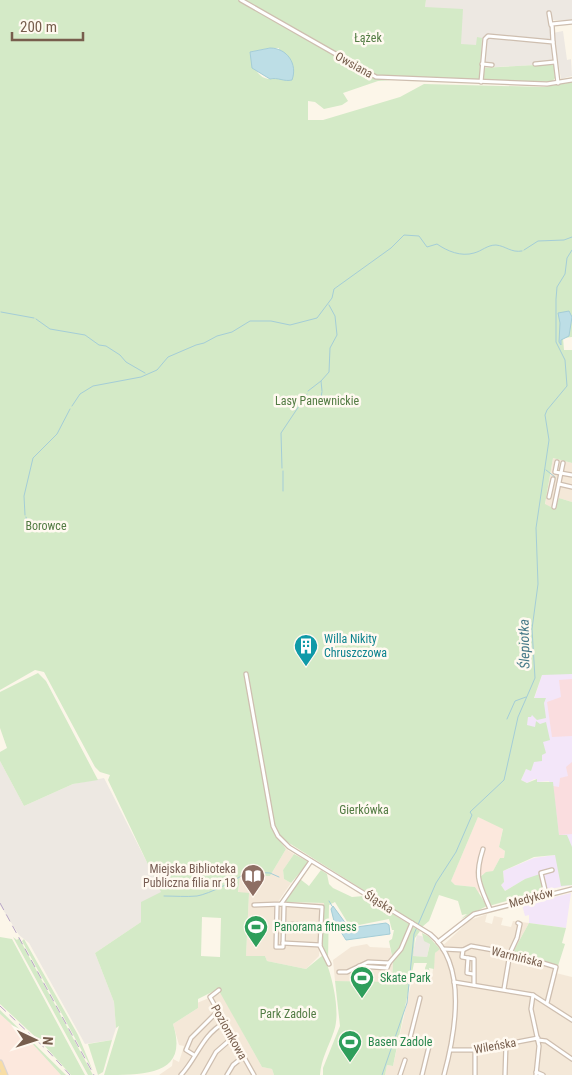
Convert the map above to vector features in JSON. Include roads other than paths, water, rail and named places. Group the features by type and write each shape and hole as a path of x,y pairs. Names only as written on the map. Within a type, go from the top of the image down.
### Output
{"main road":[{"path":"0,1063 5,1075"}],"street":[{"name":"Owsiana","path":"242,0 373,76 558,84 572,80"},
{"path":"549,13 552,24 558,84"},
{"path":"552,24 572,22"},
{"path":"481,82 485,39 488,36 553,42"},
{"path":"535,64 555,62"},
{"path":"482,64 492,65"},
{"path":"558,462 555,472 572,476"},
{"path":"554,507 563,463"},
{"path":"553,479 549,495 556,494"},
{"path":"559,484 572,487"},
{"name":"Śląska","path":"246,674 276,833 285,844 420,928 438,942 443,949 450,964 454,982 451,1050 444,1075"},
{"path":"483,849 477,872 482,892 490,909"},
{"path":"281,905 283,947 276,947 281,905 311,861"},
{"path":"546,894 541,873 552,870"},
{"name":"Medyków","path":"438,942 466,918 490,909 572,888"},
{"path":"254,905 322,907 320,946 329,964"},
{"path":"504,989 510,953 518,934 520,924 518,922"},
{"path":"283,924 312,925"},
{"path":"339,972 347,972 368,962 389,963 401,950 414,924"},
{"path":"283,943 320,946"},
{"name":"Warmińska","path":"443,949 463,950 471,946 510,953 556,967 547,1003"},
{"path":"463,950 462,957 474,959 474,985"},
{"path":"454,982 534,995 572,1020"},
{"name":"Poziomkowa","path":"219,990 210,998 254,1075"},
{"path":"534,995 531,1009 538,1039 536,1074 543,1075"},
{"path":"420,998 410,1038 430,1042 422,1075"},
{"path":"194,1055 186,1050 191,1038 218,1011"},
{"path":"181,1075 210,1032 224,1023"},
{"path":"203,1075 216,1052 232,1038"},
{"path":"538,1039 546,1041 572,1059"},
{"name":"Wileńska","path":"451,1050 475,1050 538,1039"},
{"path":"505,1075 506,1044"},
{"path":"475,1050 475,1075"},
{"path":"227,1075 233,1065 243,1057"},
{"path":"400,1075 405,1060"}],"water":[{"path":"270,48 281,51 290,58 293,68 292,80 270,79 252,68 250,52"},
{"path":"569,311 572,317 569,336 561,340 561,345 559,342 560,323 558,313"},
{"path":"333,906 349,928 386,923 389,925 390,934 346,940 334,921 331,909"}],"waterway":[{"path":"72,406 80,394 93,386 141,377 157,370 168,357 217,336 232,332 250,321 271,321 290,325 317,318 332,298 334,289 391,248 404,235 419,236 427,247 437,244 459,254 474,253 496,245 515,251 522,251"},
{"path":"524,250 538,241 564,240 572,237"},
{"name":"Ślepiotka","path":"382,1075 407,1003 414,934 436,883 456,852 472,815 470,812 504,780 518,717 535,678 532,629 538,584 536,528 549,440 545,415 567,386 565,360 556,342 556,299 557,287 565,274 567,258 572,250"},
{"path":"322,391 321,381 329,372 330,348 337,335 335,316 329,305"},
{"path":"1,312 34,318"},
{"path":"36,319 50,329 85,335 99,345 106,346 120,355 126,362 145,373"},
{"path":"308,391 321,381"},
{"path":"321,397 322,392"},
{"path":"282,468 281,433 307,394"},
{"path":"25,515 24,496 33,458 57,434 70,409"},
{"path":"546,470 555,477"},
{"path":"283,471 283,491"},
{"path":"26,517 28,526"},
{"path":"507,719 515,701 526,697"},
{"path":"164,896 202,895 237,879 247,872 270,873 279,877"},
{"path":"329,901 332,906"}],"railway":[{"path":"0,903 94,1075"},
{"path":"0,1006 49,1052 70,1075"}],"place":[{"name":"Willa Nikity Chruszczowa","path":"306,667"},
{"name":"Miejska Biblioteka Publiczna filia nr 18","path":"253,897"},
{"name":"Panorama fitness","path":"256,948"},
{"name":"Skate Park","path":"362,999"},
{"name":"Basen Zadole","path":"350,1063"}],"park label":[{"name":"Łążek","path":"368,38"},
{"name":"Lasy Panewnickie","path":"317,401"},
{"name":"Borowce","path":"46,526"},
{"name":"Gierkówka","path":"364,810"},
{"name":"Park Zadole","path":"288,1014"}]}
